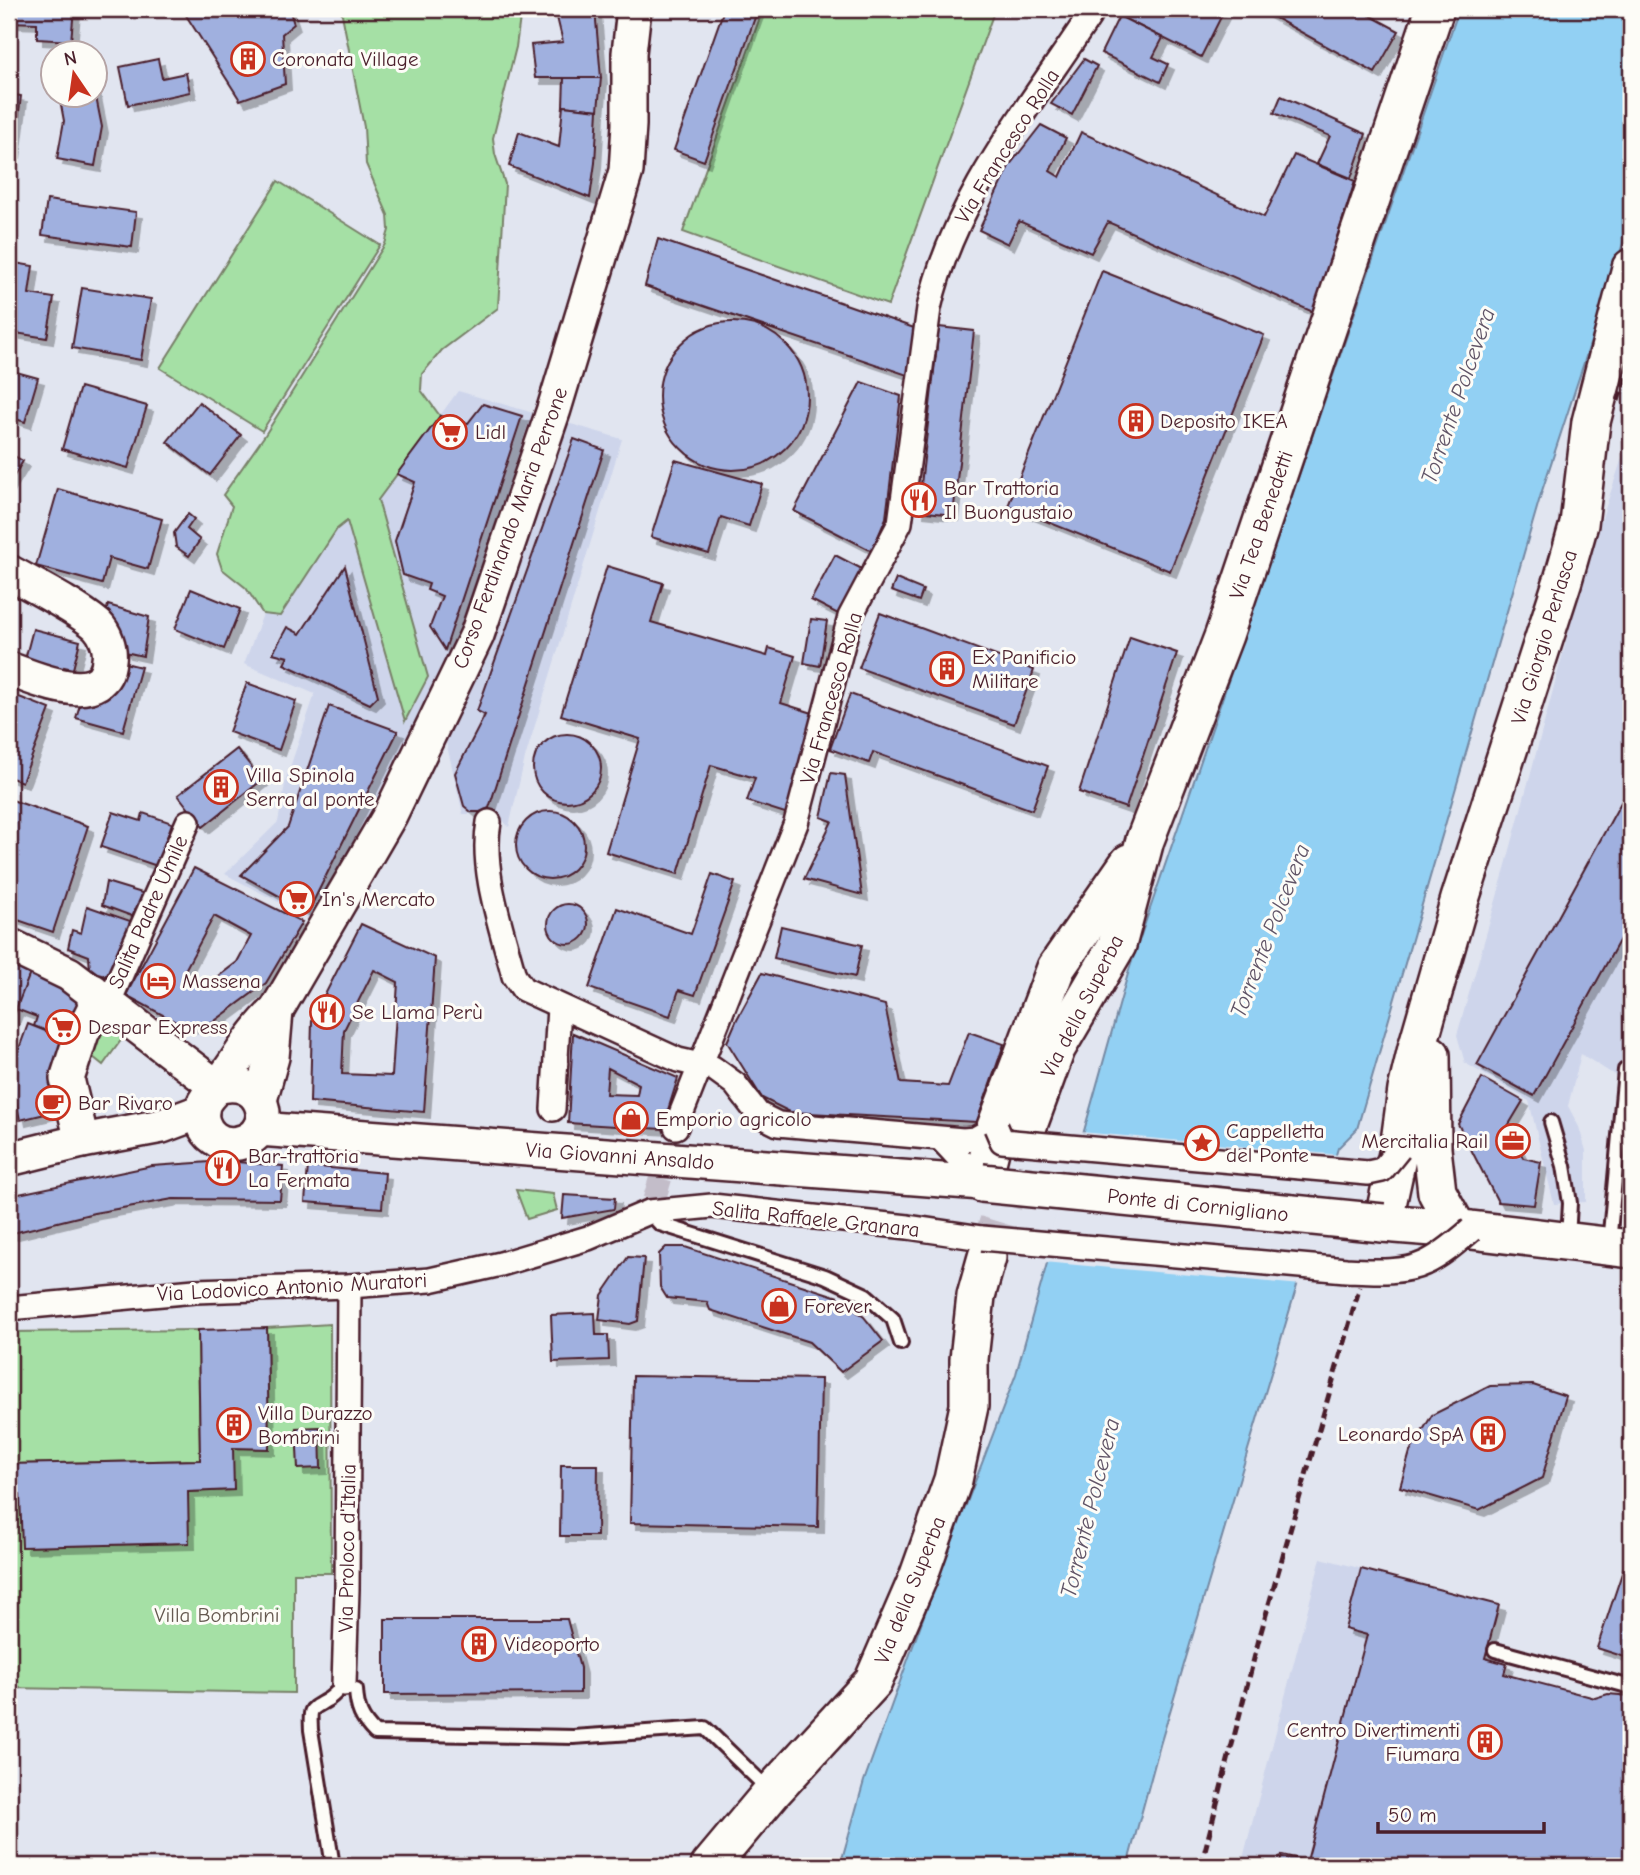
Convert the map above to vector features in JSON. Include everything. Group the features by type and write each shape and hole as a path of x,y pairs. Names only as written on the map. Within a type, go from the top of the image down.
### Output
{"main road":[{"name":"Corso Ferdinando Maria Perrone","path":"259,1115 272,1058 269,1018 390,815 477,635 554,409 626,171 629,53 634,9"},
{"name":"Via Tea Benedetti","path":"982,1183 1011,1129 1056,968 1145,839 1224,635 1435,9"},
{"name":"Via Giorgio Perlasca","path":"1383,1223 1399,1149 1407,1090 1430,1000 1576,535 1591,422 1631,268"},
{"path":"9,572 98,626 107,641 110,658 106,673 97,682 75,689 64,688 9,669"},
{"path":"9,945 48,962 101,997 209,1110 215,1139 227,1144 250,1139 259,1115 252,1090 229,1084 209,1110 162,1126 82,1141 9,1159"},
{"path":"82,1141 67,1079 82,1033 101,997"},
{"name":"Via Giorgio Perlasca","path":"1430,1000 1431,1111 1437,1192 1465,1230"},
{"path":"209,1110 269,1018"},
{"name":"Via Giovanni Ansaldo","path":"259,1115 302,1132 938,1180"},
{"name":"Ponte di Cornigliano","path":"938,1180 1465,1230 1620,1248"},
{"name":"Via della Superba","path":"710,1866 772,1792 873,1682 918,1578 953,1480 970,1406 969,1359 984,1247"}],"street":[{"name":"Via Francesco Rolla","path":"676,1127 796,823 850,617 900,523 929,308 936,278 951,237 973,193 1094,9"},
{"name":"Salita Padre Umile","path":"101,997 188,822"},
{"path":"489,822 485,849 514,976 523,989 678,1060 713,1068 735,1084 758,1114 778,1124 941,1139 975,1139 1011,1129"},
{"path":"553,1109 559,1007"},
{"path":"1011,1129 1002,1141 1368,1173 1382,1170 1399,1149"},
{"path":"941,1139 982,1183"},
{"name":"Salita Raffaele Granara","path":"651,1206 712,1206 908,1227 984,1247"},
{"name":"Via Lodovico Antonio Muratori","path":"9,1308 195,1291 349,1286 430,1280 502,1264 588,1238 651,1206"},
{"path":"984,1247 1380,1271 1427,1263 1465,1230"},
{"name":"Via Proloco d'Italia","path":"349,1286 347,1589 350,1687"}],"lane":[{"path":"1620,1248 1625,1070"},
{"path":"1551,1122 1564,1166 1570,1203 1568,1243"},
{"path":"651,1206 660,1224 825,1276 866,1295 893,1318 901,1343"},
{"path":"1495,1650 1631,1687"},
{"path":"333,1866 310,1713 315,1705 350,1687 364,1723 375,1732 573,1737 705,1728 772,1792"}],"shaded area":[{"path":"458,391 622,439 525,758 509,827 492,809 480,814 463,814 440,716 324,926 225,874 278,822 286,779 315,694 244,664 263,614 280,616 337,529 378,500"},
{"path":"1631,431 1631,1050 1616,1076 1581,1054 1568,1106 1579,1127 1586,1151 1586,1202 1554,1204 1529,1101 1465,1063 1457,1035 1588,560"},
{"name":"Centro Divertimenti Fiumara","path":"1321,1558 1499,1605 1485,1657 1507,1664 1505,1674 1595,1698 1608,1694 1631,1696 1631,1866 1241,1866"}],"green space":[{"path":"341,9 521,10 516,47 493,138 495,154 505,184 498,308 442,350 422,374 421,390 440,416 378,500 428,677 405,721 347,521 337,529 280,616 263,614 246,588 222,569 217,554 232,506 223,495 265,435 385,244 389,230 388,215 366,164 364,127"},
{"path":"763,9 995,9 888,305 683,232"},
{"path":"278,181 380,245 262,431 160,368"},
{"path":"104,1006 130,1028 103,1065 83,1049"},
{"path":"516,1190 553,1194 557,1210 527,1219"},
{"name":"Villa Bombrini","path":"330,1324 331,1573 294,1573 294,1693 9,1688 9,1494 20,1494 22,1547 188,1543 188,1492 233,1490 233,1448 269,1449 267,1328"},
{"path":"198,1330 200,1460 9,1464 9,1332"}],"water":[{"name":"Torrente Polcevera","path":"1459,9 1631,9 1631,219 1541,494 1357,1129 1338,1148 1160,1745 1127,1866 840,1866 864,1781 1016,1374 1129,970"}],"pier":[{"path":"1080,1132 1340,1155 1302,1285 1043,1262"}],"building":[{"path":"9,9 74,9 71,38 37,39 37,23 9,22"},
{"name":"Coronata Village","path":"182,9 289,9 294,24 282,34 285,84 240,100"},
{"path":"555,9 595,9 601,78 535,78 531,45 563,42"},
{"path":"724,9 758,9 704,161 674,150"},
{"path":"1122,9 1215,9 1223,13 1201,57 1119,16"},
{"path":"1259,9 1358,9 1399,31 1375,73"},
{"path":"1119,16 1163,38 1153,57 1168,64 1160,82 1101,53"},
{"path":"158,59 162,78 186,73 190,92 128,105 120,67"},
{"path":"1084,59 1097,66 1072,115 1051,104"},
{"path":"564,78 601,78 598,110 563,106"},
{"path":"9,94 21,96 14,152 9,152"},
{"path":"1281,96 1366,134 1351,178 1317,164 1330,136 1274,113"},
{"path":"563,106 598,110 590,198 509,166 519,132 559,147"},
{"path":"62,108 98,108 102,127 95,166 57,159 64,121"},
{"path":"1041,125 1066,138 1050,171 1060,177 1081,132 1264,217 1294,155 1355,181 1313,312 1108,222 1091,253 1019,221 1008,244 979,230 1009,166"},
{"path":"47,200 136,212 132,247 42,235"},
{"path":"658,239 917,329 913,377 645,286"},
{"path":"9,262 33,266 29,294 54,298 47,338 9,332"},
{"name":"Deposito IKEA","path":"1102,271 1264,335 1170,571 1008,506"},
{"path":"82,288 151,299 141,360 72,348"},
{"path":"733,322 761,328 785,344 801,368 807,396 801,424 785,448 761,464 733,470 705,464 681,448 665,424 659,396 665,368 681,344 705,328"},
{"path":"939,327 974,331 953,515 918,511"},
{"path":"9,370 38,378 25,422 9,417"},
{"path":"861,382 901,396 886,518 872,551 794,511"},
{"path":"80,387 147,406 128,468 62,449"},
{"path":"199,402 241,435 210,475 167,442"},
{"path":"483,404 522,416 445,650 430,627 442,596 427,590 429,584 403,575 395,541 415,482 397,474 440,416 468,423"},
{"path":"574,439 604,450 489,808 471,812 464,806 455,773 485,715 477,711"},
{"path":"9,453 23,461 9,484"},
{"path":"675,460 762,484 749,526 721,517 709,554 651,537"},
{"path":"58,489 162,519 148,569 109,558 102,584 36,566"},
{"path":"188,514 194,519 187,529 200,540 189,556 176,547 174,533"},
{"path":"835,555 862,569 838,614 811,600"},
{"path":"345,566 378,696 370,704 284,664 288,657 273,653 287,627 300,634"},
{"path":"607,566 663,583 651,622 767,656 769,648 795,656 781,703 819,715 788,814 747,801 755,778 711,765 678,874 606,852 640,739 561,715"},
{"path":"896,579 923,590 919,601 891,591"},
{"path":"191,589 240,609 224,649 175,629"},
{"path":"108,605 149,617 143,656 125,652 105,616"},
{"name":"Ex Panificio Militare","path":"880,613 1034,670 1014,724 859,668"},
{"path":"811,619 827,621 820,666 804,663"},
{"path":"33,629 80,641 73,669 64,667 61,678 23,667"},
{"path":"1130,637 1177,653 1126,808 1079,792"},
{"path":"125,663 141,667 123,731 76,718 83,694"},
{"path":"247,683 296,701 279,750 229,732"},
{"path":"9,693 50,709 22,782 9,777"},
{"path":"850,694 1048,766 1032,810 873,752 869,763 830,749"},
{"path":"329,706 398,731 308,912 241,875 288,827"},
{"path":"560,734 574,734 586,739 596,749 601,768 596,787 586,797 574,802 560,802 548,797 538,787 533,775 533,761 538,749 548,739"},
{"name":"Villa Spinola Serra al ponte","path":"237,749 262,780 203,827 178,795"},
{"path":"831,773 845,775 862,895 804,879 832,821 821,817"},
{"path":"1631,784 1631,919 1534,1096 1477,1065"},
{"path":"9,799 88,826 53,932 9,917"},
{"path":"550,811 563,814 574,821 581,832 584,845 581,858 574,869 563,876 550,879 537,876 526,869 519,858 516,845 519,832 526,821 537,814"},
{"path":"113,812 141,821 143,813 172,823 157,866 101,847"},
{"path":"194,868 302,922 266,983 212,1023 201,1027 183,1026 126,995","holes":["214,916 251,936 237,962 207,985 184,972"]},
{"path":"712,874 735,882 695,995 679,990 670,1016 589,988 617,908 691,934"},
{"path":"106,882 142,893 137,918 102,905"},
{"path":"568,904 582,910 588,924 582,938 568,944 554,938 548,924 554,910"},
{"path":"87,906 136,923 116,978 90,971 89,956 68,948 72,930 81,933"},
{"path":"361,924 435,958 424,1112 310,1102 312,1020","holes":["374,970 398,982 392,1076 342,1074 344,1030"]},
{"path":"781,926 862,945 855,977 774,958"},
{"path":"9,957 33,966 12,1021 9,1019"},
{"path":"33,966 78,996 79,1005 68,1040 34,1026 37,1017 16,1009"},
{"path":"762,973 885,1005 901,1083 948,1086 969,1032 1004,1044 977,1122 790,1112 762,1098 727,1042"},
{"path":"28,1024 68,1040 66,1109 20,1120 10,1073"},
{"path":"573,1033 678,1078 662,1129 568,1123","holes":["608,1068 639,1084 637,1095 606,1094"]},
{"path":"1482,1078 1523,1101 1508,1126 1523,1158 1541,1162 1534,1205 1498,1202 1458,1124"},
{"path":"225,1161 283,1166 280,1200 173,1199 94,1213 9,1234 9,1196 152,1166"},
{"path":"308,1166 385,1173 382,1208 305,1202"},
{"path":"564,1195 615,1198 614,1209 562,1218"},
{"name":"Forever","path":"666,1247 685,1247 838,1297 864,1317 883,1341 841,1372 809,1342 710,1310 707,1302 667,1298 660,1287 659,1254"},
{"path":"628,1257 644,1258 638,1321 630,1324 599,1320 602,1295"},
{"path":"595,1313 596,1335 608,1335 609,1360 553,1362 551,1315"},
{"name":"Villa Durazzo Bombrini","path":"267,1328 269,1449 233,1448 234,1490 188,1492 189,1543 22,1547 20,1494 9,1494 9,1464 200,1460 198,1330"},
{"path":"633,1376 821,1379 818,1527 630,1523"},
{"name":"Leonardo SpA","path":"1533,1385 1566,1396 1542,1478 1479,1510 1400,1487 1410,1452 1432,1415 1490,1386"},
{"path":"320,1427 321,1468 298,1469 296,1428"},
{"path":"561,1465 598,1465 597,1536 560,1536"},
{"path":"1631,1546 1631,1659 1597,1648"},
{"name":"Centro Divertimenti Fiumara","path":"1361,1569 1499,1605 1485,1658 1507,1664 1504,1674 1595,1698 1608,1694 1631,1696 1631,1866 1279,1866 1282,1855 1307,1861 1367,1635 1345,1629"},
{"name":"Videoporto","path":"385,1619 567,1619 580,1668 580,1693 385,1694"}],"tunnel":[{"path":"654,1200 676,1127"},
{"path":"987,1257 1026,1131"}],"railway":[{"path":"1618,401 1631,362"},
{"path":"1630,405 1631,400"},
{"path":"1201,1866 1259,1639 1360,1286"}],"place":[{"name":"Coronata Village","path":"248,59"},
{"name":"Deposito IKEA","path":"1136,421"},
{"name":"Lidl","path":"450,432"},
{"name":"Bar Trattoria Il Buongustaio","path":"919,500"},
{"name":"Ex Panificio Militare","path":"947,669"},
{"name":"Villa Spinola Serra al ponte","path":"221,787"},
{"name":"In's Mercato","path":"297,899"},
{"name":"Massena","path":"158,981"},
{"name":"Se Llama Perù","path":"327,1012"},
{"name":"Despar Express","path":"63,1027"},
{"name":"Bar Rivaro","path":"53,1103"},
{"name":"Emporio agricolo","path":"631,1119"},
{"name":"Mercitalia Rail","path":"1513,1141"},
{"name":"Cappelletta del Ponte","path":"1202,1143"},
{"name":"Bar-trattoria La Fermata","path":"223,1168"},
{"name":"Forever","path":"779,1306"},
{"name":"Villa Durazzo Bombrini","path":"234,1425"},
{"name":"Leonardo SpA","path":"1488,1434"},
{"name":"Videoporto","path":"479,1644"},
{"name":"Centro Divertimenti Fiumara","path":"1485,1742"}]}
